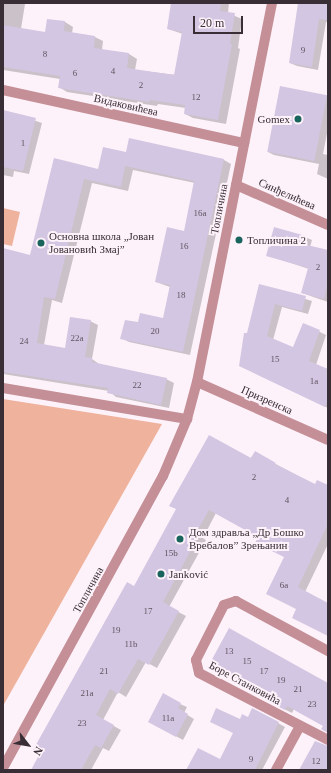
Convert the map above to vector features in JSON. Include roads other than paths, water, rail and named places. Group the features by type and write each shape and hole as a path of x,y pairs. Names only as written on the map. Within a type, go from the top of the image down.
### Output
{"street":[{"name":"Топличина","path":"3,768 163,476 187,419 197,382 272,3"},
{"name":"Видаковићева","path":"3,90 244,143"},
{"name":"Синђелићева","path":"236,185 328,225"},
{"name":"Призренска","path":"197,382 328,440"},
{"path":"3,388 187,419"},
{"name":"Боре Станковића","path":"328,651 236,601 224,605 196,660 199,673 328,740"},
{"path":"276,770 300,726"}],"place":[{"name":"Gomex","path":"298,119"},
{"name":"Топличина 2","path":"239,240"},
{"name":"Основна школа „Јован Јовановић Змај”","path":"41,243"},
{"name":"Дом здравља „Др Бошко Вребалов” Зрењанин","path":"180,539"},
{"name":"Janković","path":"161,574"}]}
